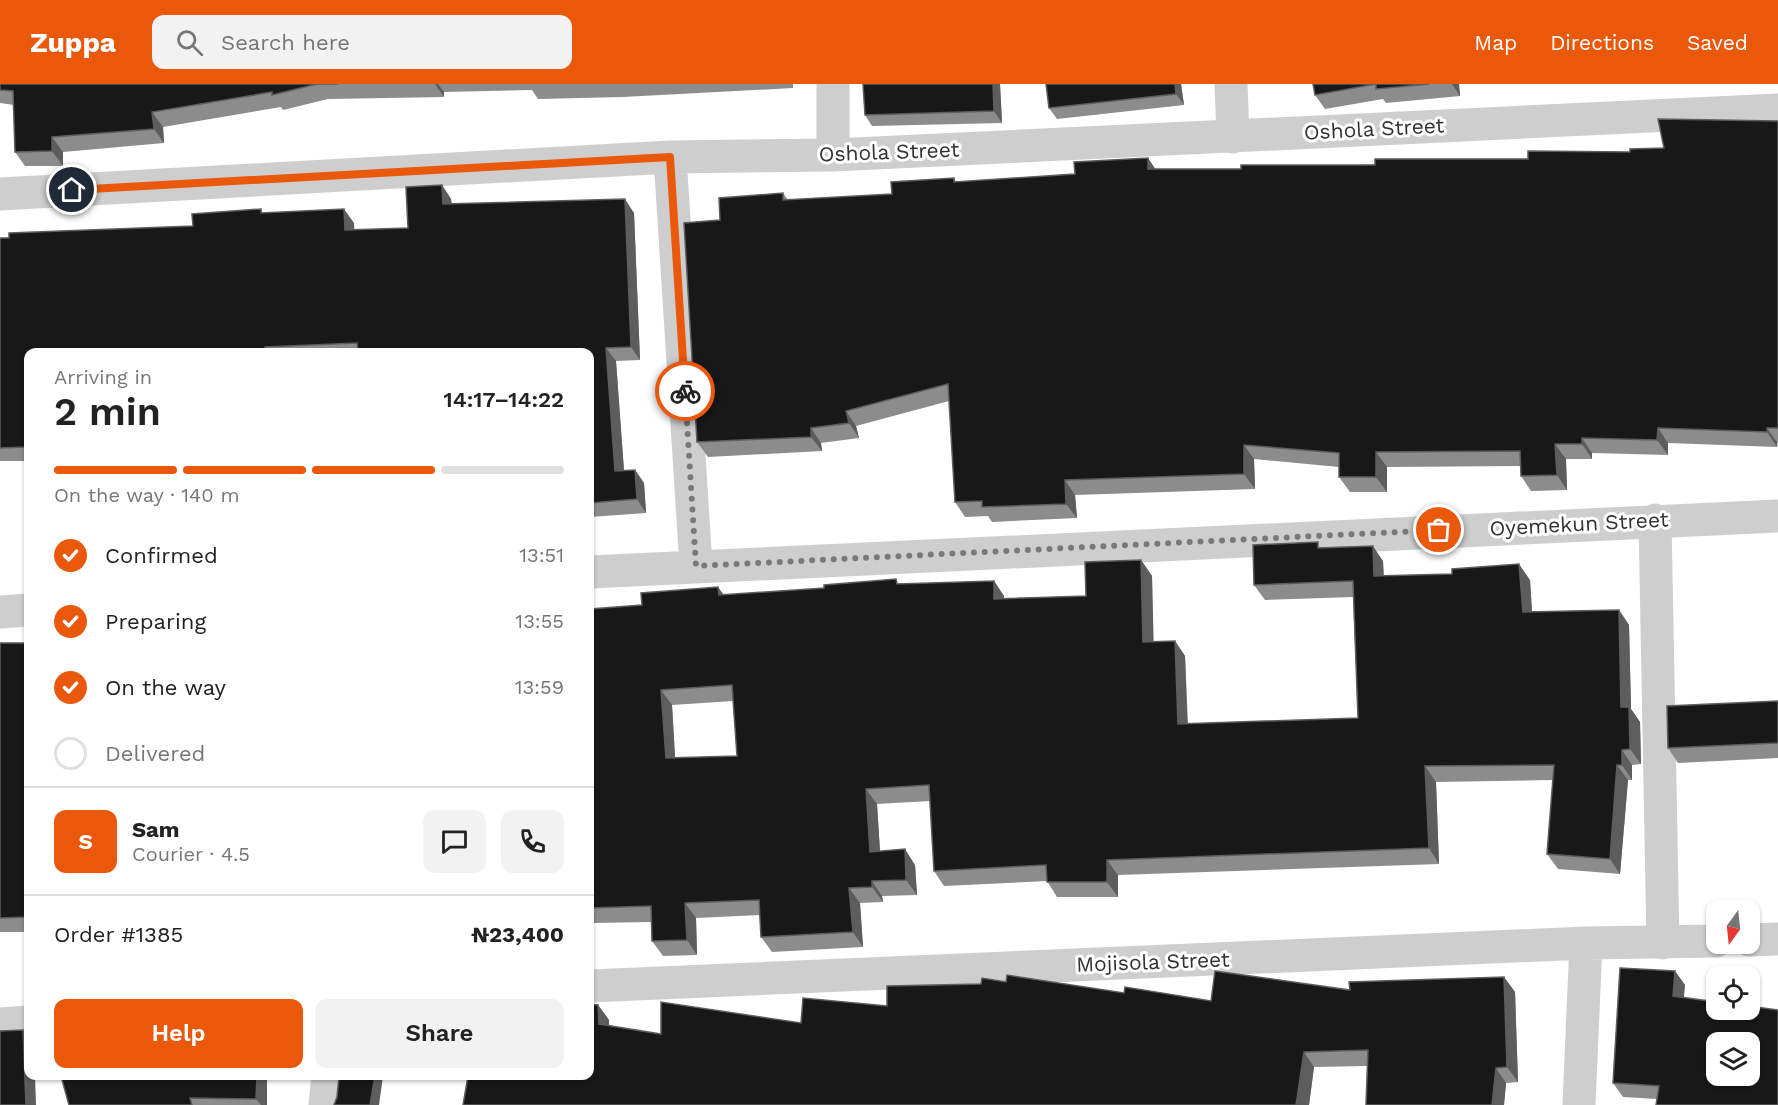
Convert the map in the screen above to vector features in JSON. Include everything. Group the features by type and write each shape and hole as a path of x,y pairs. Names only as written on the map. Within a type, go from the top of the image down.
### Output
{"street":[{"path":"833,84 833,155"},
{"path":"1231,84 1233,137"},
{"name":"Oshola Street","path":"0,194 670,157 833,155 1233,137 1679,98 1778,110"},
{"path":"670,157 696,566"},
{"name":"Oyemekun Street","path":"594,572 1778,516"},
{"path":"1655,520 1663,943"},
{"path":"0,612 24,610"},
{"path":"1760,940 1778,939"},
{"name":"Mojisola Street","path":"594,986 1586,943 1706,941"},
{"path":"1579,1105 1586,943"},
{"path":"0,1024 24,1022"},
{"path":"325,1105 328,1080"}],"building":[{"path":"0,84 317,84 272,95 272,92 152,112 154,129 52,137 52,151 15,152 13,91 0,90"},
{"path":"863,84 993,84 994,111 865,115"},
{"path":"1046,84 1175,84 1176,94 1049,108"},
{"path":"1313,84 1376,84 1315,95"},
{"path":"1376,84 1429,84 1376,89"},
{"path":"1658,119 1778,121 1778,428 1767,428 1767,432 1658,428 1657,440 1582,438 1582,444 1555,444 1557,475 1521,476 1520,451 1376,452 1376,477 1339,477 1339,453 1244,445 1244,474 1065,480 1066,504 982,507 982,501 955,502 948,384 846,411 849,423 811,428 811,437 697,442 684,223 720,220 719,198 783,193 783,200 892,194 891,182 954,178 954,182 1075,174 1074,162 1148,158 1148,169 1241,169 1241,165 1375,165 1375,159 1528,159 1528,151 1630,152 1630,149 1664,148"},
{"path":"442,185 443,204 625,199 631,347 606,348 615,471 635,470 637,499 594,503 594,348 358,348 357,343 265,348 24,348 24,447 0,448 0,238 9,238 9,233 193,226 192,214 261,209 261,213 344,209 345,230 408,228 406,187"},
{"path":"1318,542 1318,548 1373,546 1374,576 1452,574 1452,569 1519,564 1523,612 1619,610 1621,707 1629,707 1630,749 1622,750 1622,765 1617,765 1610,859 1547,854 1554,765 1425,766 1429,848 1107,860 1107,882 1047,882 1046,865 934,871 929,785 866,789 870,852 905,849 906,880 872,881 872,887 849,888 853,932 761,937 759,900 685,903 687,940 652,941 651,906 594,908 594,609 642,605 641,593 718,587 719,595 824,588 824,585 896,579 897,584 994,581 994,599 1086,596 1085,562 1141,560 1143,642 1175,641 1178,724 1358,718 1353,581 1254,585 1253,545","holes":["732,685 737,756 666,758 661,690"]},
{"path":"0,643 24,643 24,917 0,918"},
{"path":"1778,701 1778,743 1668,748 1667,706"},
{"path":"1620,968 1675,971 1673,996 1706,1001 1706,1020 1760,1020 1760,1008 1778,1010 1778,1105 1656,1105 1659,1086 1613,1083"},
{"path":"1215,971 1350,990 1349,982 1504,977 1507,1067 1496,1068 1492,1105 1366,1105 1368,1050 1304,1052 1296,1105 463,1105 467,1080 594,1080 594,1004 598,1005 599,1024 661,1034 661,1002 801,1023 803,998 887,1006 887,986 981,984 982,978 1006,982 1007,975 1124,993 1125,987 1211,1001"},
{"path":"23,1030 26,1105 0,1105 0,1031"},
{"path":"62,1080 257,1080 256,1099 190,1098 192,1105 69,1105"},
{"path":"339,1080 374,1080 370,1105 334,1105"}],"way so far":[{"path":"685,391 696,566 1439,530"}],"route":[{"path":"72,190 670,157 685,391"}]}
